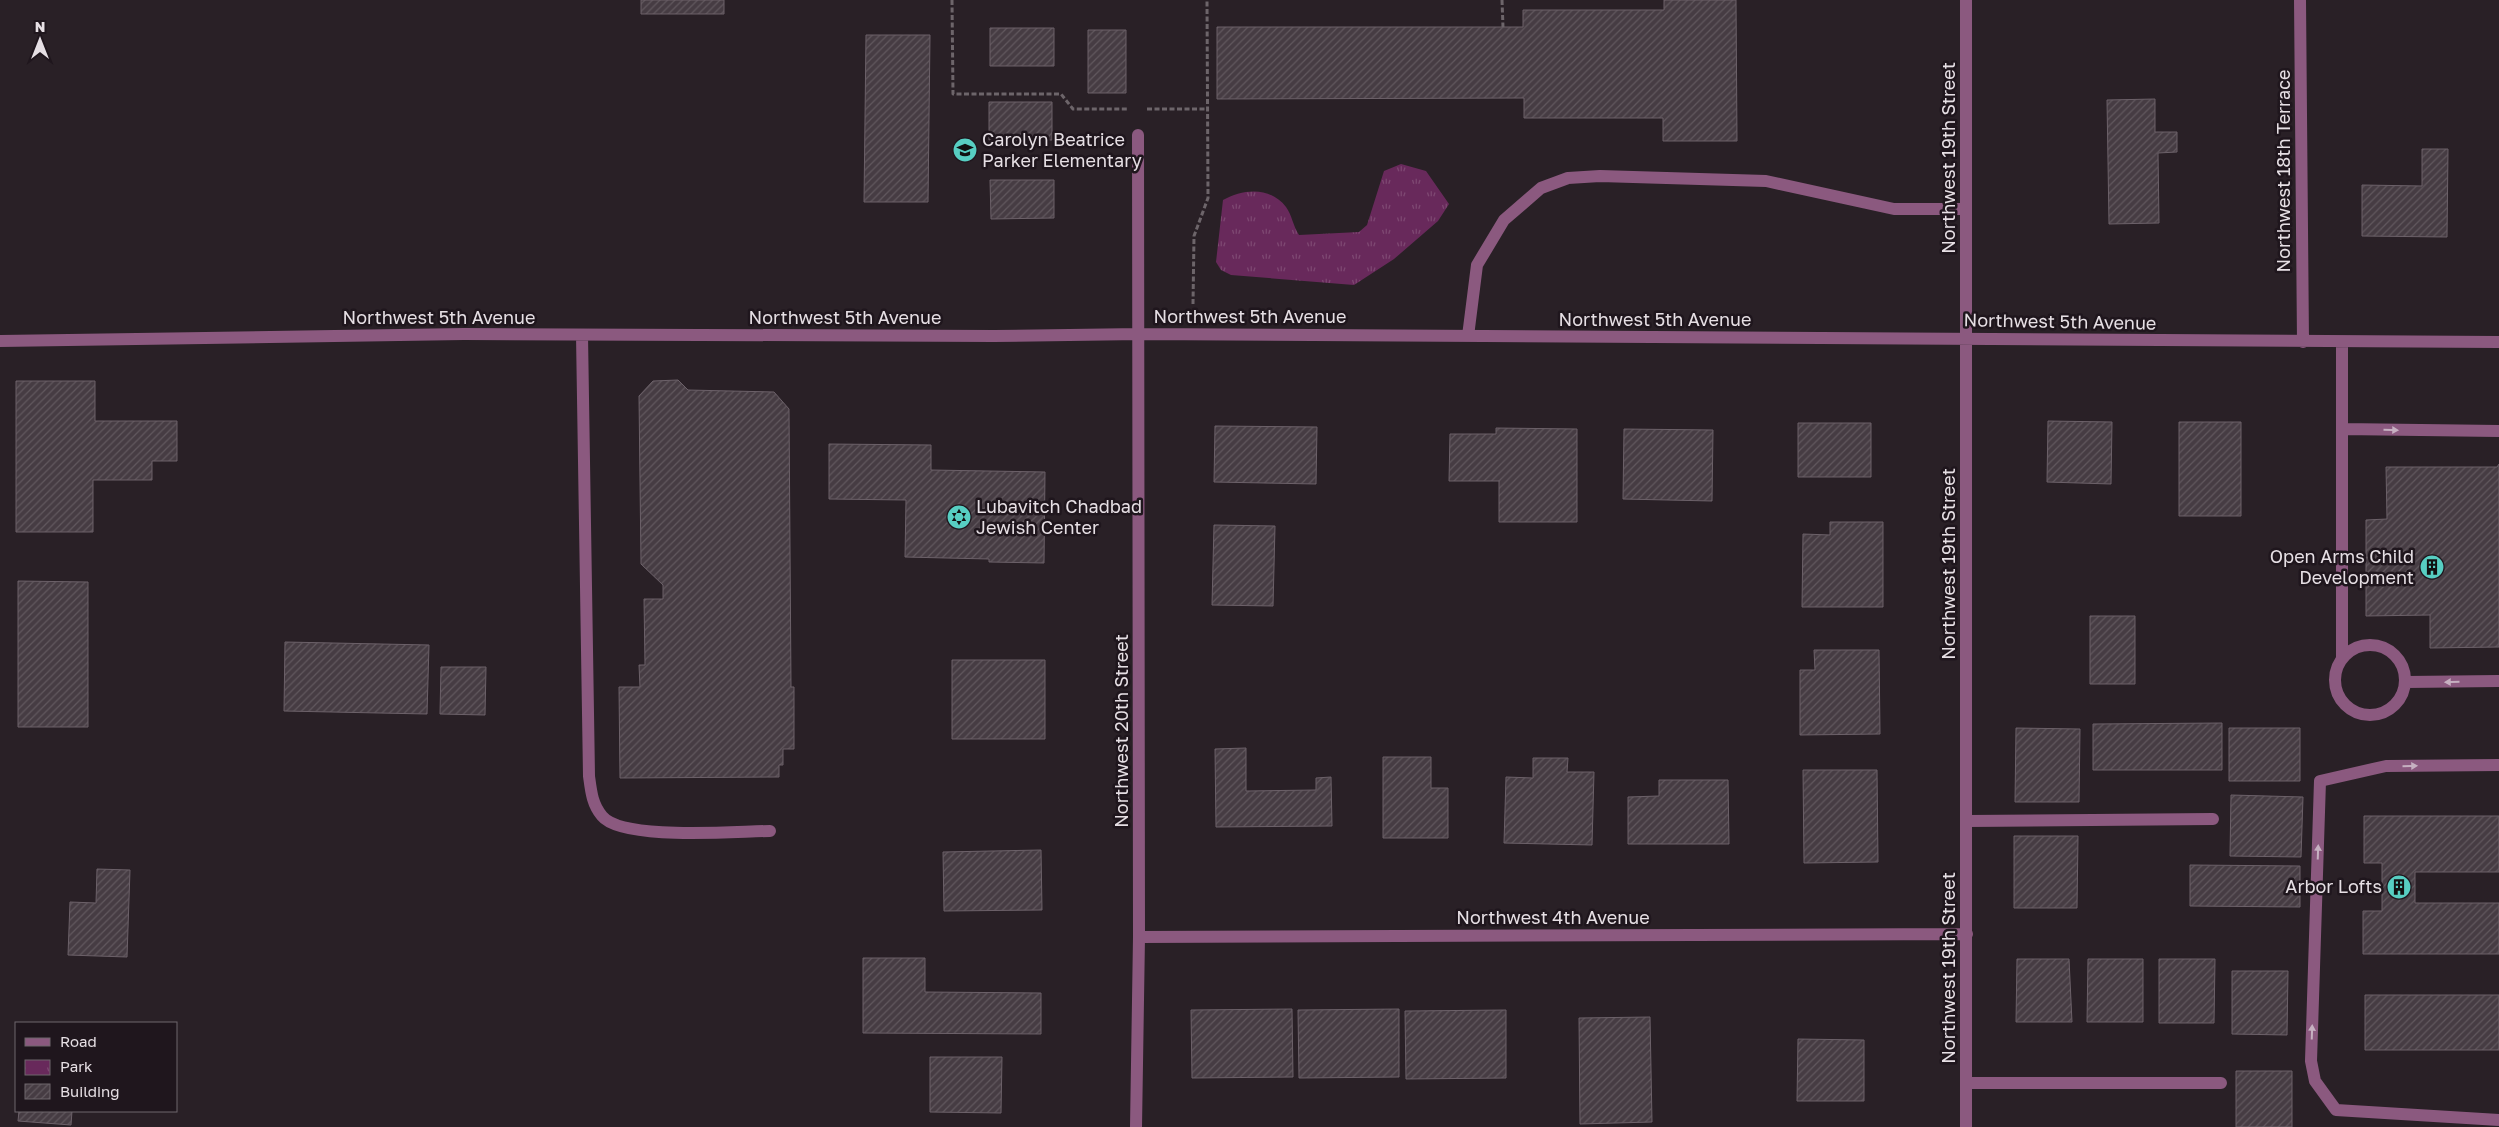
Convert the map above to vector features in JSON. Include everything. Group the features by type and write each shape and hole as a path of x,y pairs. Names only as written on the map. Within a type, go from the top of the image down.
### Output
{"street":[{"name":"Northwest 19th Street","path":"1966,0 1966,1127"},
{"name":"Northwest 18th Terrace","path":"2300,0 2302,342"},
{"name":"Northwest 20th Street","path":"1136,1127 1139,937 1140,334 1138,135"},
{"path":"1468,336 1477,265 1504,220 1541,188 1568,178 1600,176 1766,181 1894,209 1966,209"},
{"name":"Northwest 5th Avenue","path":"0,341 464,334 1140,334 2499,342"},
{"path":"582,335 589,767 593,800 603,818 625,829 652,832 770,831"},
{"path":"2342,342 2342,658"},
{"path":"2342,429 2499,431"},
{"path":"2373,644 2395,654 2402,664 2406,682 2402,696 2395,706 2374,715 2363,715 2343,703 2337,692 2335,681 2337,669 2342,658 2350,651 2373,644"},
{"path":"2406,682 2499,681"},
{"path":"2499,764 2386,766 2320,781 2311,1061 2315,1081 2336,1110 2499,1120"},
{"path":"1967,821 2213,819"},
{"name":"Northwest 4th Avenue","path":"1139,937 1967,934"},
{"path":"1966,1082 2221,1082"}],"path":[{"path":"952,0 953,94 1061,94 1073,109 1130,109"},
{"path":"1193,304 1194,236 1208,198 1207,0"},
{"path":"1502,0 1503,27"},
{"path":"1140,109 1207,109"}],"green space":[{"path":"1401,164 1426,171 1449,204 1438,221 1394,259 1354,285 1231,275 1221,270 1216,262 1223,200 1248,192 1264,193 1272,196 1280,200 1286,207 1299,235 1359,232 1367,225 1384,171"}],"building":[{"path":"641,0 724,0 724,14 641,14"},
{"path":"1664,0 1736,0 1737,141 1663,141 1663,118 1524,118 1524,98 1217,99 1217,27 1523,27 1523,10 1664,10"},
{"path":"990,28 1054,28 1054,66 990,66"},
{"path":"1088,30 1126,30 1126,93 1088,93"},
{"path":"866,35 930,35 928,202 864,202"},
{"path":"2155,99 2155,132 2177,132 2177,152 2158,153 2159,223 2109,224 2107,100"},
{"path":"989,102 1052,102 1052,140 989,140"},
{"path":"2422,149 2448,149 2447,237 2362,236 2362,185 2422,186"},
{"path":"990,180 1054,180 1054,218 991,219"},
{"path":"678,380 688,390 774,392 789,409 791,687 794,687 794,749 783,749 783,765 779,765 779,777 620,778 619,687 640,687 639,665 645,665 644,599 663,599 663,585 641,564 639,396 653,381"},
{"path":"16,381 95,381 95,421 177,421 177,461 152,461 152,480 93,480 93,532 16,532"},
{"path":"2048,421 2112,422 2111,484 2047,482"},
{"path":"2179,422 2241,422 2241,516 2179,516"},
{"path":"1798,423 1871,423 1871,477 1798,477"},
{"path":"1215,426 1317,427 1316,484 1214,482"},
{"path":"1496,428 1577,429 1577,522 1499,522 1499,481 1449,481 1450,434 1496,434"},
{"path":"1624,429 1713,430 1712,501 1623,499"},
{"path":"829,444 931,445 931,470 1045,472 1044,563 989,562 989,559 905,557 906,500 829,499"},
{"name":"Open Arms Child Development","path":"2499,464 2499,647 2430,648 2430,615 2366,616 2366,520 2387,519 2386,467 2497,467"},
{"path":"1830,522 1883,522 1883,607 1802,607 1803,534 1830,535"},
{"path":"1214,525 1275,526 1273,606 1212,605"},
{"path":"18,581 88,582 88,727 18,727"},
{"path":"2090,616 2135,616 2135,684 2090,684"},
{"path":"285,642 429,645 427,714 284,711"},
{"path":"1814,650 1879,650 1880,734 1800,735 1800,670 1815,670"},
{"path":"952,660 1045,660 1045,739 952,739"},
{"path":"441,667 486,667 485,715 440,714"},
{"path":"2222,723 2222,770 2093,770 2093,724"},
{"path":"2016,728 2080,729 2079,802 2015,802"},
{"path":"2229,728 2300,728 2300,781 2229,781"},
{"path":"1246,748 1246,791 1316,790 1316,778 1331,777 1332,826 1216,827 1215,749"},
{"path":"1383,757 1431,757 1431,788 1448,788 1448,838 1383,838"},
{"path":"1533,758 1568,758 1567,772 1594,772 1592,845 1504,843 1506,777 1533,778"},
{"path":"1803,770 1877,770 1878,862 1804,863"},
{"path":"1659,780 1728,780 1729,844 1628,844 1628,797 1659,796"},
{"path":"2231,795 2303,797 2301,857 2230,856"},
{"name":"Arbor Lofts","path":"2364,816 2499,816 2499,872 2415,872 2415,903 2499,903 2499,954 2363,954 2363,911 2382,911 2382,863 2364,863"},
{"path":"2014,836 2078,836 2077,908 2014,908"},
{"path":"1041,850 1042,910 944,911 943,852"},
{"path":"2190,865 2300,866 2300,907 2190,906"},
{"path":"97,869 130,870 127,957 68,955 70,902 96,903"},
{"path":"863,958 925,958 925,992 1041,993 1041,1034 863,1033"},
{"path":"2017,959 2069,959 2072,1022 2016,1022"},
{"path":"2088,959 2143,959 2143,1022 2087,1022"},
{"path":"2159,959 2215,959 2214,1023 2159,1023"},
{"path":"2232,971 2288,971 2287,1035 2232,1034"},
{"path":"2365,995 2499,995 2499,1050 2365,1050"},
{"path":"1292,1009 1293,1077 1192,1078 1191,1010"},
{"path":"1399,1009 1399,1077 1299,1078 1298,1010"},
{"path":"1506,1010 1506,1078 1406,1079 1405,1011"},
{"path":"1650,1017 1652,1122 1580,1124 1579,1018"},
{"path":"1798,1039 1864,1040 1864,1101 1797,1101"},
{"path":"930,1057 1002,1057 1001,1113 930,1112"},
{"path":"2236,1071 2292,1071 2292,1127 2236,1127"},
{"path":"19,1112 72,1112 71,1125 18,1121"}],"place":[{"name":"Carolyn Beatrice Parker Elementary","path":"965,150"},
{"name":"Lubavitch Chadbad Jewish Center","path":"959,517"},
{"name":"Open Arms Child Development","path":"2432,567"},
{"name":"Arbor Lofts","path":"2399,887"}]}
